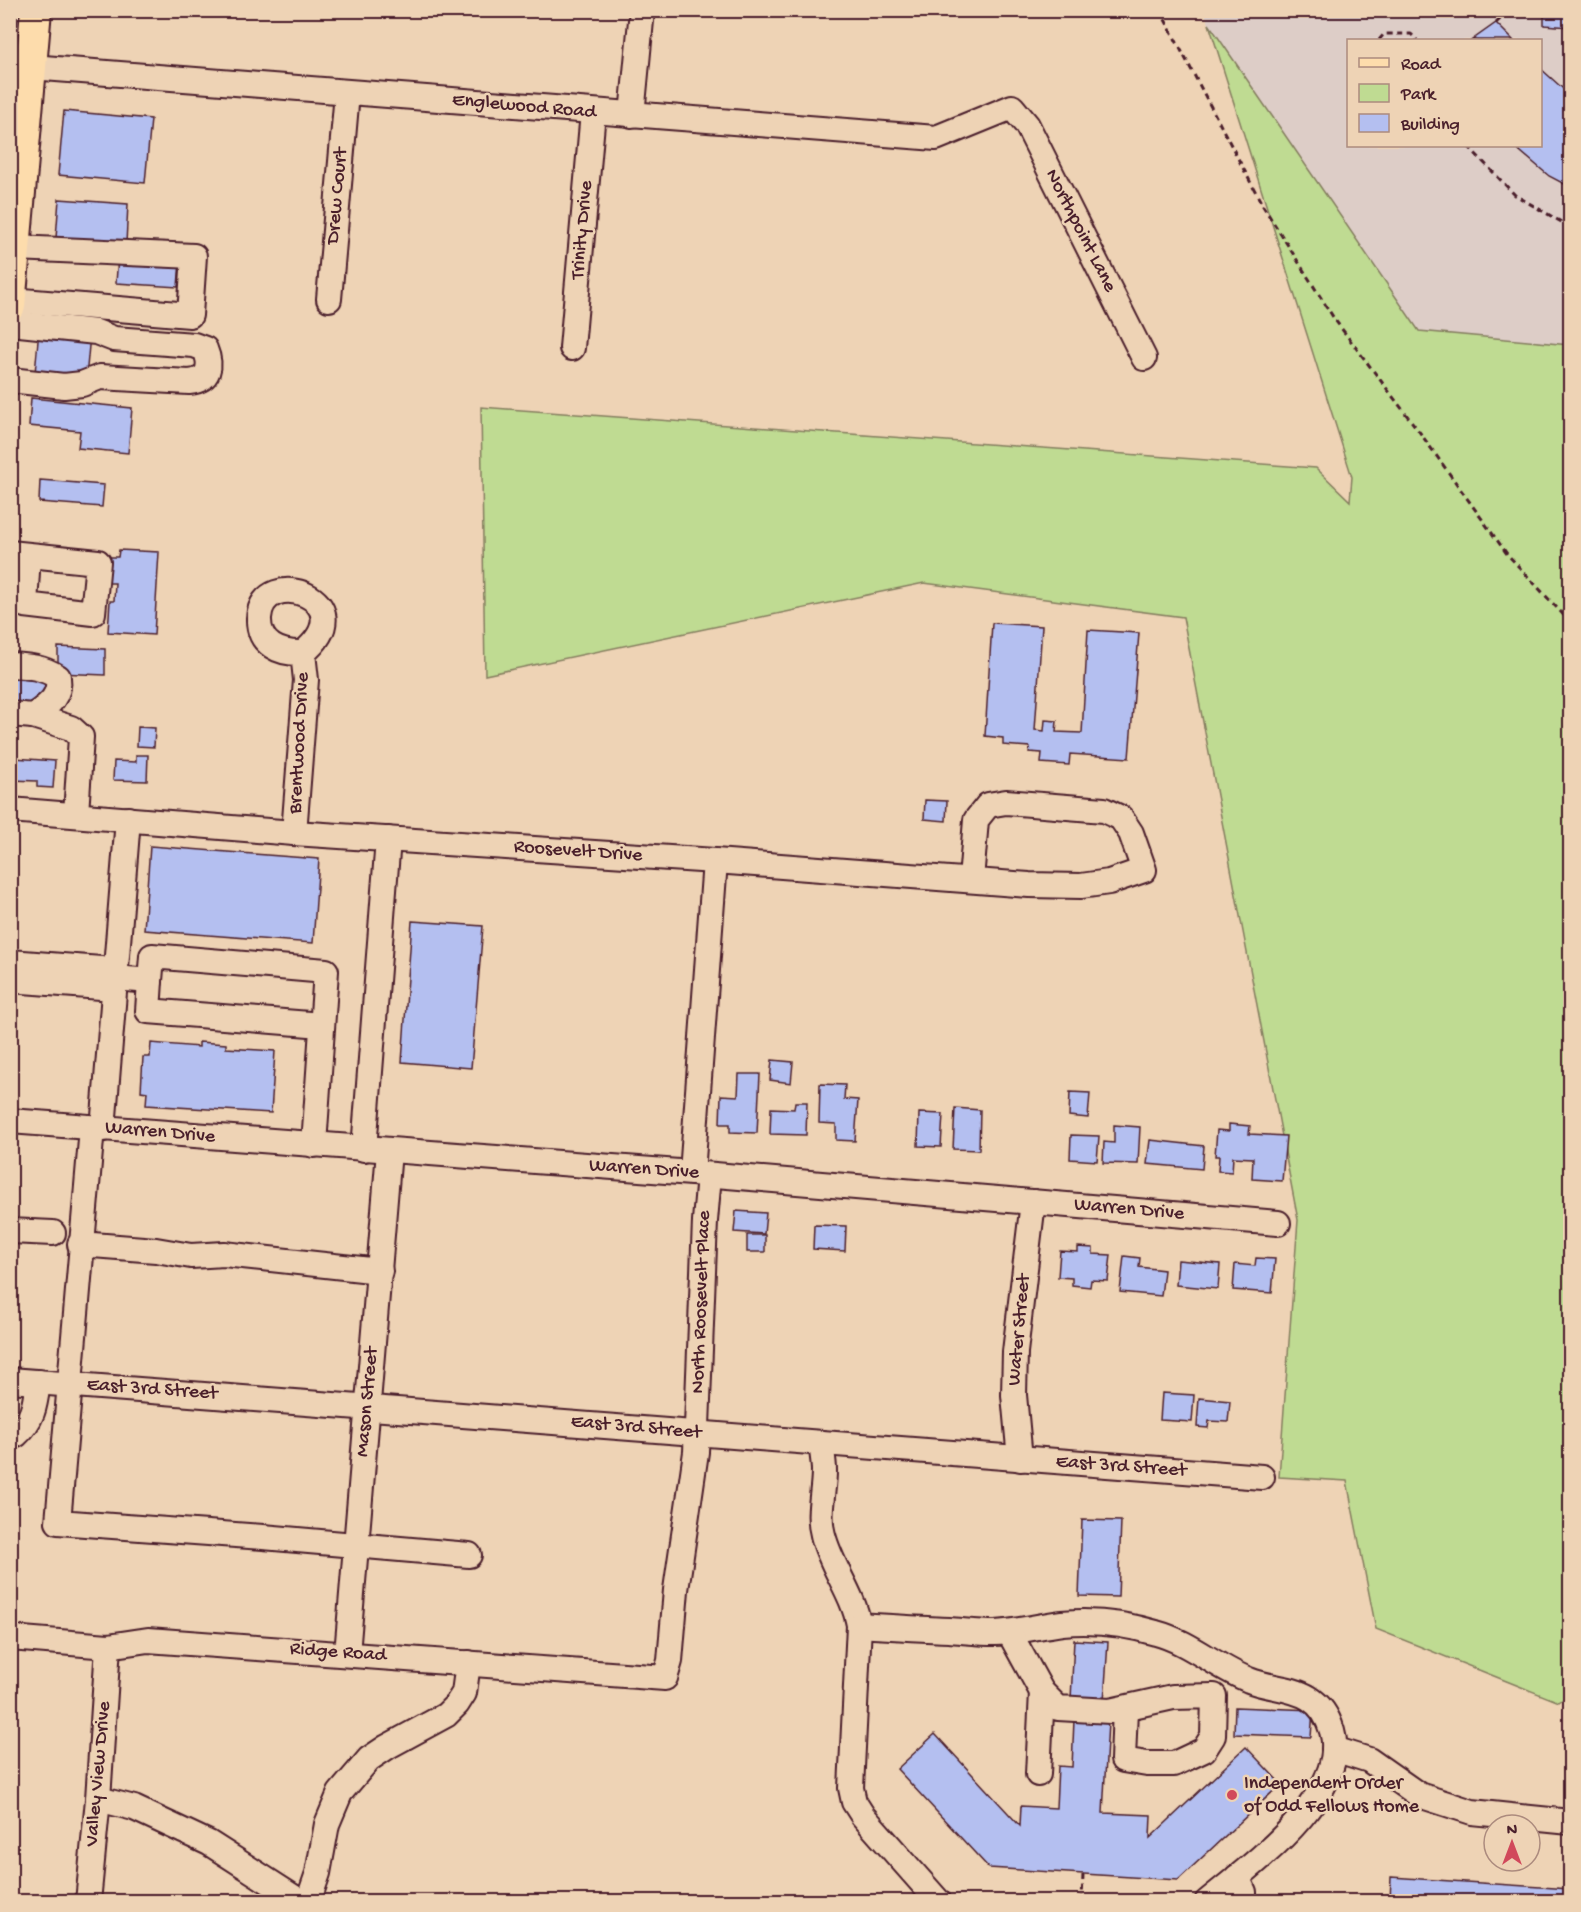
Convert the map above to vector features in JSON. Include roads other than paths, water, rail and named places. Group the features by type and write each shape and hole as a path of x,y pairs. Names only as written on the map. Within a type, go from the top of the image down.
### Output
{"main road":[{"path":"10,306 18,127 31,68 36,10"}],"street":[{"path":"632,115 642,10"},
{"name":"Englewood Road","path":"31,68 936,138 1012,107"},
{"name":"Drew Court","path":"329,299 347,93"},
{"name":"Northpoint Lane","path":"1012,107 1027,125 1144,358"},
{"name":"Trinity Drive","path":"572,348 593,112"},
{"path":"10,323 121,308 190,315 194,256 13,275"},
{"path":"13,275 46,319 114,339 194,345 205,349 210,361 207,373 198,381 189,382 100,377 82,384 64,386 18,381"},
{"name":"Brentwood Drive","path":"294,833 306,680 303,653"},
{"path":"10,665 34,666 58,677 60,686 57,696 22,715"},
{"path":"22,715 71,728 81,737 76,814"},
{"name":"Roosevelt Drive","path":"10,810 294,833 716,861 1029,885 1081,886 1109,882 1144,870 1131,833 1120,818 1104,810 1006,802 988,805 976,820 971,880"},
{"path":"128,819 115,978 80,1244 58,1522 469,1555"},
{"path":"364,1149 388,839"},
{"name":"North Roosevelt Place","path":"665,1678 670,1661 676,1590 692,1490 697,1433 705,1221 700,1174 716,861"},
{"path":"314,1145 326,971 152,956 148,1011 322,1025"},
{"path":"10,962 101,987 115,978 150,981"},
{"path":"10,980 67,976"},
{"name":"Warren Drive","path":"10,1121 700,1174 1278,1223"},
{"name":"Mason Street","path":"347,1654 389,1151"},
{"name":"Water Street","path":"1020,1459 1014,1395 1015,1352 1033,1202"},
{"path":"10,1231 53,1233"},
{"path":"80,1244 156,1250 191,1256 224,1254 380,1270"},
{"name":"East 3rd Street","path":"10,1380 368,1406 1262,1478"},
{"path":"10,1434 16,1435 27,1425 35,1404 38,1382"},
{"path":"821,1443 824,1472 820,1510 822,1533 829,1556 856,1610 859,1625 851,1788 854,1802 863,1816 939,1902"},
{"path":"859,1625 993,1633 1064,1623 1094,1623 1129,1627 1157,1633 1182,1643 1249,1680 1309,1698 1328,1718 1334,1736 1329,1772 1321,1790 1305,1814 1284,1836 1207,1902"},
{"path":"1009,1632 1042,1692 1059,1708 1110,1711 1173,1697 1214,1696"},
{"name":"Ridge Road","path":"10,1638 108,1646 148,1640 665,1678"},
{"name":"Valley View Drive","path":"88,1902 98,1799 108,1646"},
{"path":"308,1902 318,1873 327,1824 340,1793 369,1759 439,1720 452,1710 464,1693 468,1664"},
{"path":"1125,1708 1123,1760 1147,1764 1174,1764 1204,1750 1213,1736 1214,1696 1233,1671"},
{"path":"1038,1774 1042,1692"},
{"path":"1334,1749 1369,1760 1419,1795 1472,1812 1570,1822"},
{"path":"98,1799 134,1808 209,1843 301,1902"},
{"path":"1237,1877 1244,1892 1244,1902"}],"place":[{"name":"Independent Order of Odd Fellows Home","path":"1232,1795"}]}
